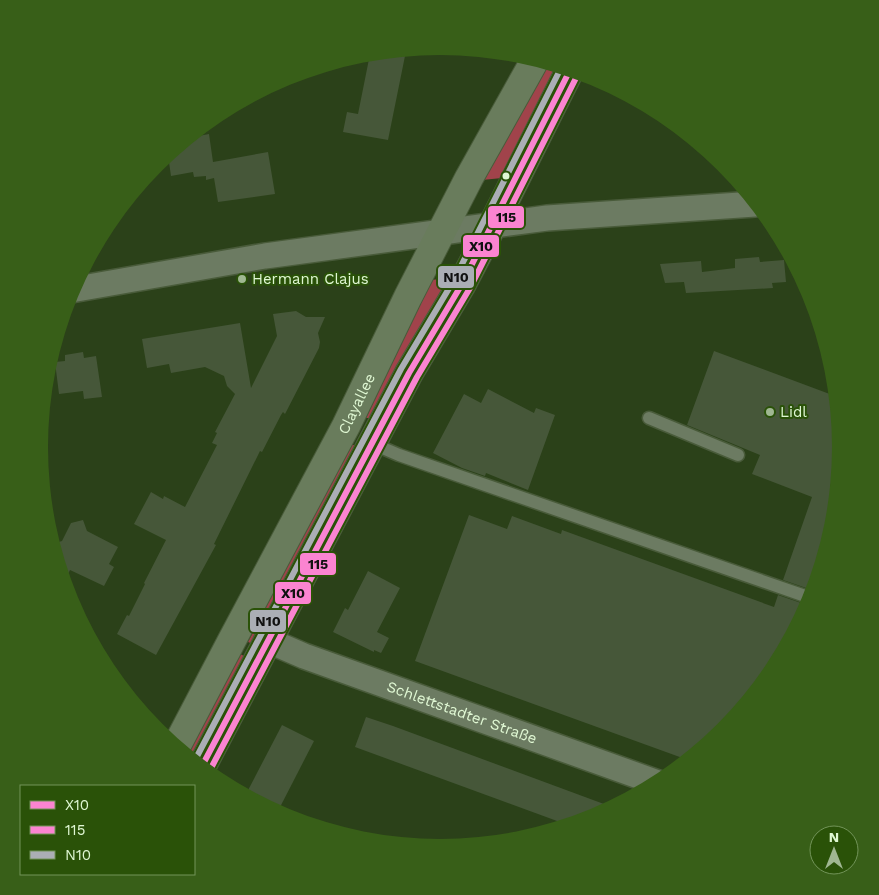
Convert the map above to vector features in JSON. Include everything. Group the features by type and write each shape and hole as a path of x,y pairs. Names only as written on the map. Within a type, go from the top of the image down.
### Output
{"main road":[{"name":"Clayallee","path":"180,741 346,426 441,232 531,67"},
{"name":"Clayallee","path":"205,761 409,373 462,284 567,76"}],"street":[{"path":"81,288 265,256 493,225 557,217 746,205"},
{"name":"Schlettstadter Straße","path":"267,640 304,656 647,779"}],"lane":[{"path":"649,418 738,455"},
{"path":"346,426 399,455 803,595"}],"shaded area":[{"path":"542,69 556,73 502,178 482,180"},
{"path":"448,278 371,418 366,418 431,280"},
{"path":"351,444 356,446 253,644 248,642 348,447"},
{"path":"240,654 246,657 195,754 190,750"}],"building":[{"path":"405,57 388,140 343,132 347,112 358,114 368,62"},
{"path":"209,134 213,162 268,152 275,194 218,202 214,178 206,180 206,176 194,177 193,172 171,176 169,164 204,135"},
{"path":"759,257 760,262 783,260 786,282 772,283 773,288 686,293 684,282 665,283 660,264 701,261 702,272 735,268 735,259"},
{"path":"296,311 306,317 325,317 318,333 319,348 285,414 283,412 262,452 260,451 214,544 216,545 156,655 117,634 127,615 129,616 166,540 134,524 151,492 163,499 164,496 185,507 217,445 212,443 217,433 215,432 235,394 227,386 224,376 205,367 171,373 169,364 147,368 142,339 240,323 251,388 277,336 273,314"},
{"path":"714,351 828,393 831,422 831,473 824,524 806,588 783,580 812,497 752,474 760,455 687,425"},
{"path":"83,352 84,358 96,356 102,397 84,399 83,391 59,394 56,368 57,362 65,361 65,355"},
{"path":"488,389 534,413 536,408 555,415 528,490 486,473 485,476 462,468 433,453 464,394 481,403"},
{"path":"469,515 507,529 512,516 561,534 562,530 774,607 778,595 800,603 779,644 750,686 717,725 679,757 415,661"},
{"path":"83,520 87,531 118,547 109,564 114,567 104,586 70,570 68,574 59,542 62,541 71,523"},
{"path":"368,571 400,588 377,632 389,638 381,653 374,650 374,652 333,632 345,608 348,610"},
{"path":"366,717 603,804 558,821 355,747"},
{"path":"282,725 314,741 281,806 248,790"}],"transit line":[{"name":"N10","path":"198,755 401,369 454,280 558,74"},
{"name":"X10","path":"205,761 409,373 462,284 567,76"},
{"name":"115","path":"212,766 417,377 470,288 575,79"}],"place":[{"name":"Hermann Clajus","path":"242,279"},
{"name":"Lidl","path":"770,412"}]}
